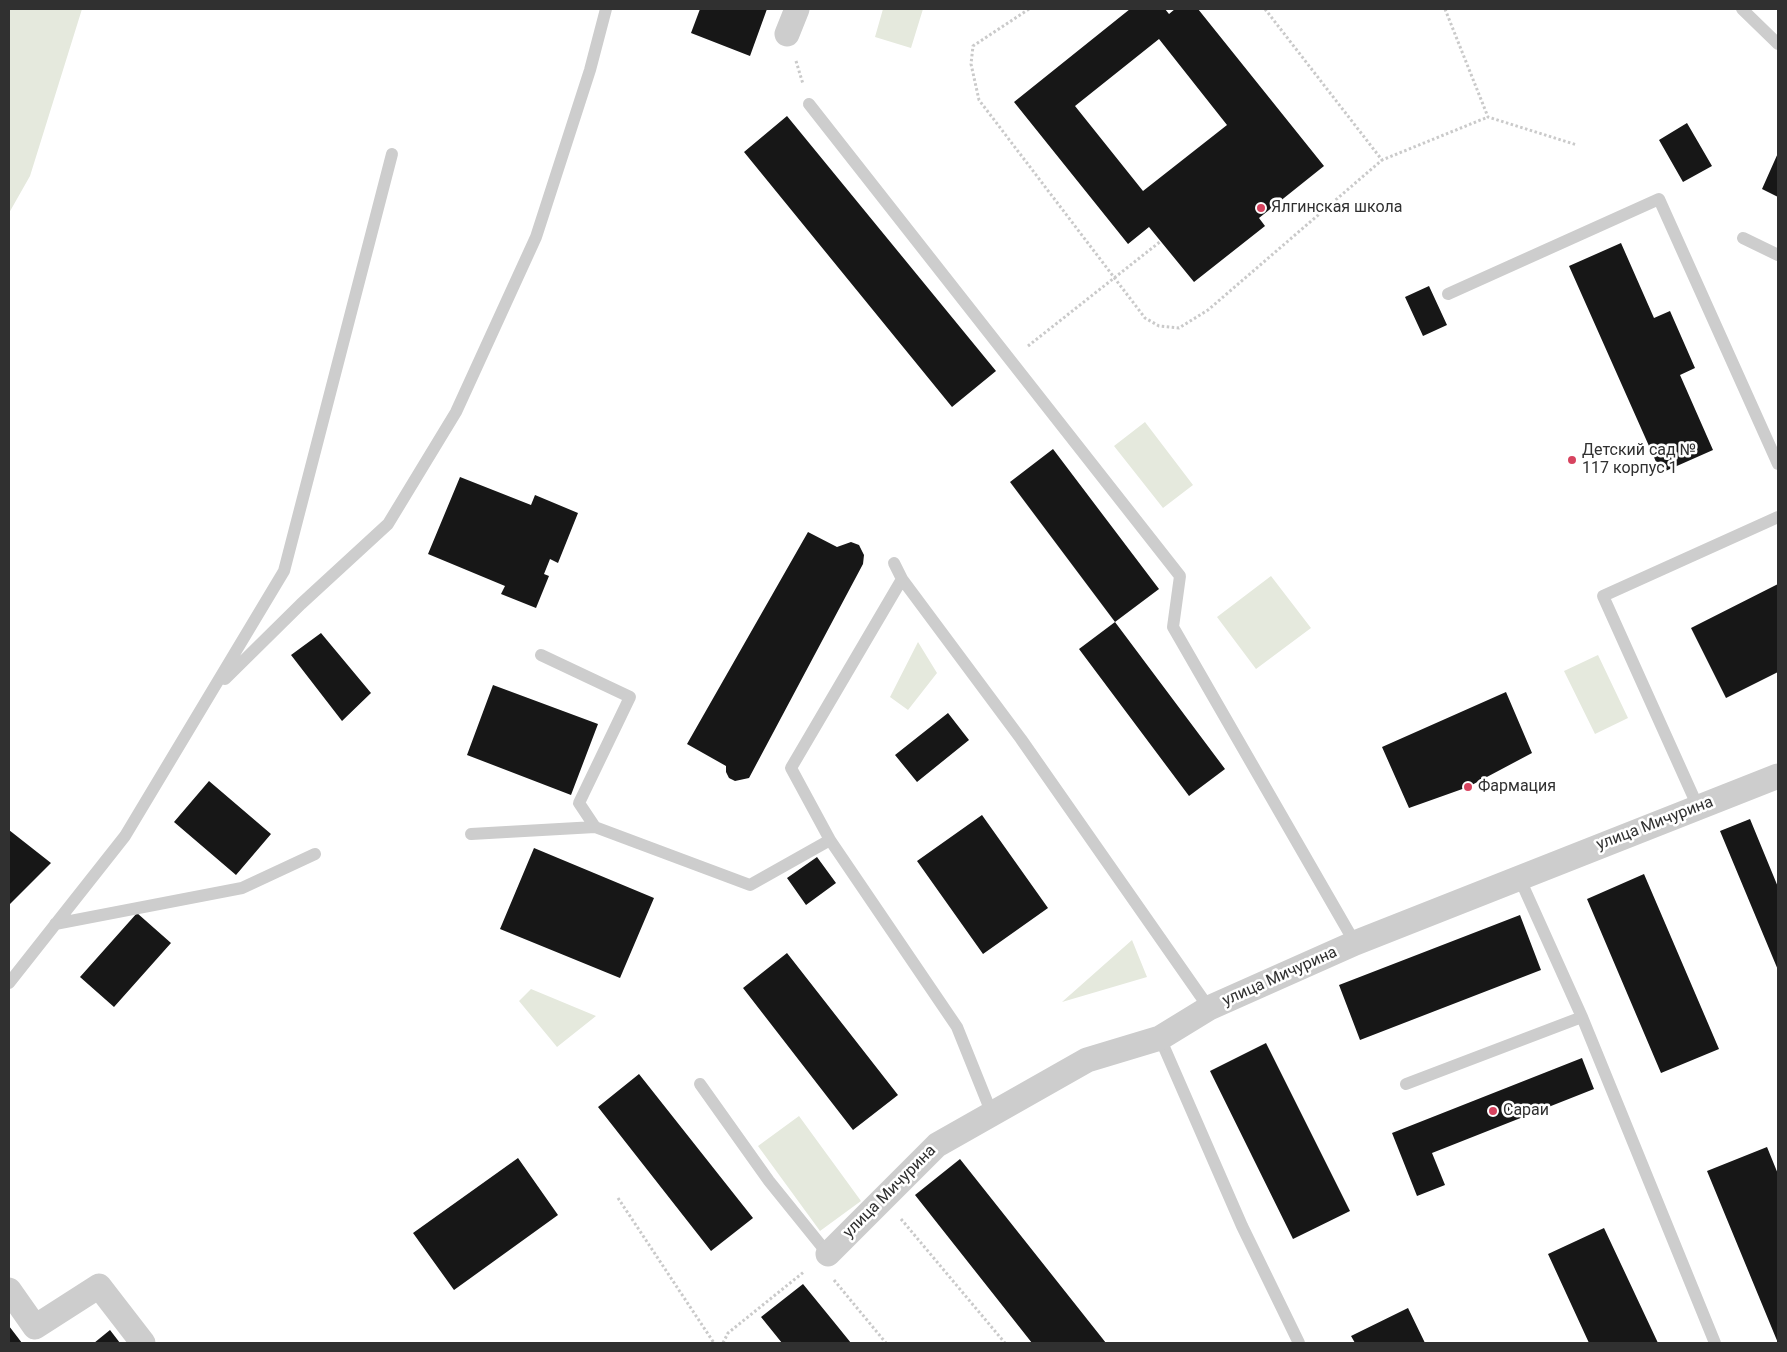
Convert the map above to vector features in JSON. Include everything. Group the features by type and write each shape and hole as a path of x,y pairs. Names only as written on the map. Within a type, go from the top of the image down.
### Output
{"street":[{"path":"787,34 797,9"},
{"name":"улица Мичурина","path":"823,1257 937,1145 1087,1060 1160,1038 1209,1008 1356,943 1778,776"},
{"path":"9,1290 35,1327 99,1286 143,1343"}],"lane":[{"path":"211,693 300,604 388,524 456,412 536,237 590,70 606,9"},
{"path":"1742,9 1778,44"},
{"path":"809,104 1180,576 1173,627 1356,943"},
{"path":"9,983 125,836 284,571 392,154"},
{"path":"1448,294 1660,199 1778,464"},
{"path":"1743,238 1778,254"},
{"path":"1698,807 1603,596 1778,517"},
{"path":"894,563 902,579 1021,739 1209,1008"},
{"path":"902,579 791,768 830,840 957,1027 992,1114"},
{"path":"541,655 630,697 580,803 595,828"},
{"path":"471,834 595,828 750,885 830,840"},
{"path":"56,924 242,888 315,854"},
{"path":"1519,877 1582,1017 1715,1343"},
{"path":"1406,1084 1582,1017"},
{"path":"1160,1038 1242,1226 1299,1343"},
{"path":"700,1084 823,1257"}],"path":[{"path":"1029,9 973,46 971,64 980,100 1145,318 1159,326 1179,328 1208,310 1382,160 1488,117 1577,144"},
{"path":"1265,9 1382,160"},
{"path":"1445,9 1488,117"},
{"path":"787,34 809,104"},
{"path":"1011,361 1160,241"},
{"path":"886,1196 902,1219 1005,1343"},
{"path":"618,1198 714,1343"},
{"path":"723,1343 728,1333 823,1257 886,1343"}],"shaded area":[{"path":"9,9 82,9 30,176 9,213"},
{"path":"883,9 923,9 911,48 875,37"},
{"path":"1145,422 1193,485 1163,508 1114,446"},
{"path":"1271,576 1311,628 1256,669 1217,617"},
{"path":"918,642 937,673 908,710 890,697"},
{"path":"1598,655 1628,718 1595,734 1564,671"},
{"path":"1132,940 1147,977 1062,1002"},
{"path":"531,989 596,1016 557,1047 519,1001"},
{"path":"799,1116 861,1201 820,1231 758,1146"}],"building":[{"path":"700,9 767,9 750,56 691,33"},
{"path":"1130,9 1165,9 1169,14 1175,9 1198,9 1324,166 1259,218 1265,226 1194,282 1149,227 1128,244 1014,102","holes":["1159,39 1227,125 1143,191 1075,106"]},
{"path":"787,116 996,371 952,407 744,152"},
{"path":"1687,123 1712,166 1683,182 1659,140"},
{"path":"1778,153 1778,197 1762,189"},
{"path":"1621,243 1654,318 1670,311 1695,368 1680,375 1713,450 1661,473 1569,266"},
{"path":"1429,286 1447,325 1423,336 1405,297"},
{"path":"1053,449 1159,589 1115,622 1010,482"},
{"path":"460,477 531,505 535,495 578,513 558,563 550,559 544,574 549,576 536,608 501,594 505,586 428,554"},
{"path":"808,532 837,547 851,542 859,545 864,555 863,564 749,778 735,781 729,778 726,766 687,744"},
{"path":"1778,584 1778,672 1726,698 1691,628"},
{"path":"1115,622 1225,769 1189,796 1079,649"},
{"path":"321,633 371,693 342,721 291,655"},
{"path":"493,685 598,724 571,795 467,755"},
{"path":"1506,692 1532,753 1468,787 1409,808 1382,747"},
{"path":"948,713 969,740 917,782 895,755"},
{"path":"209,781 271,834 236,875 174,822"},
{"path":"982,815 1048,908 983,954 917,861"},
{"path":"1750,819 1778,887 1778,970 1720,831"},
{"path":"9,830 51,863 9,905"},
{"path":"534,848 654,898 620,978 500,929"},
{"path":"817,857 836,883 806,905 787,878"},
{"path":"1644,874 1719,1049 1661,1073 1587,899"},
{"path":"137,913 171,943 114,1007 80,977"},
{"path":"1520,915 1541,970 1360,1040 1339,985"},
{"path":"787,953 898,1095 853,1130 743,988"},
{"path":"1266,1043 1350,1211 1293,1239 1210,1071"},
{"name":"Сараи","path":"1582,1058 1594,1089 1432,1153 1445,1185 1417,1196 1392,1133"},
{"path":"639,1074 753,1218 711,1251 598,1107"},
{"path":"1767,1147 1778,1174 1778,1343 1707,1171"},
{"path":"518,1158 558,1215 454,1290 413,1233"},
{"path":"960,1159 1106,1343 1032,1343 915,1195"},
{"path":"1604,1228 1658,1343 1589,1343 1548,1254"},
{"path":"803,1284 851,1343 782,1343 761,1317"},
{"path":"1408,1308 1425,1343 1355,1343 1351,1336"},
{"path":"9,1326 22,1343 9,1343"},
{"path":"110,1330 120,1343 94,1343"}],"place":[{"name":"Ялгинская школа","path":"1261,208"},
{"name":"Детский сад № 117 корпус 1","path":"1572,460"},
{"name":"Фармация","path":"1468,787"},
{"name":"Сараи","path":"1493,1111"}]}
